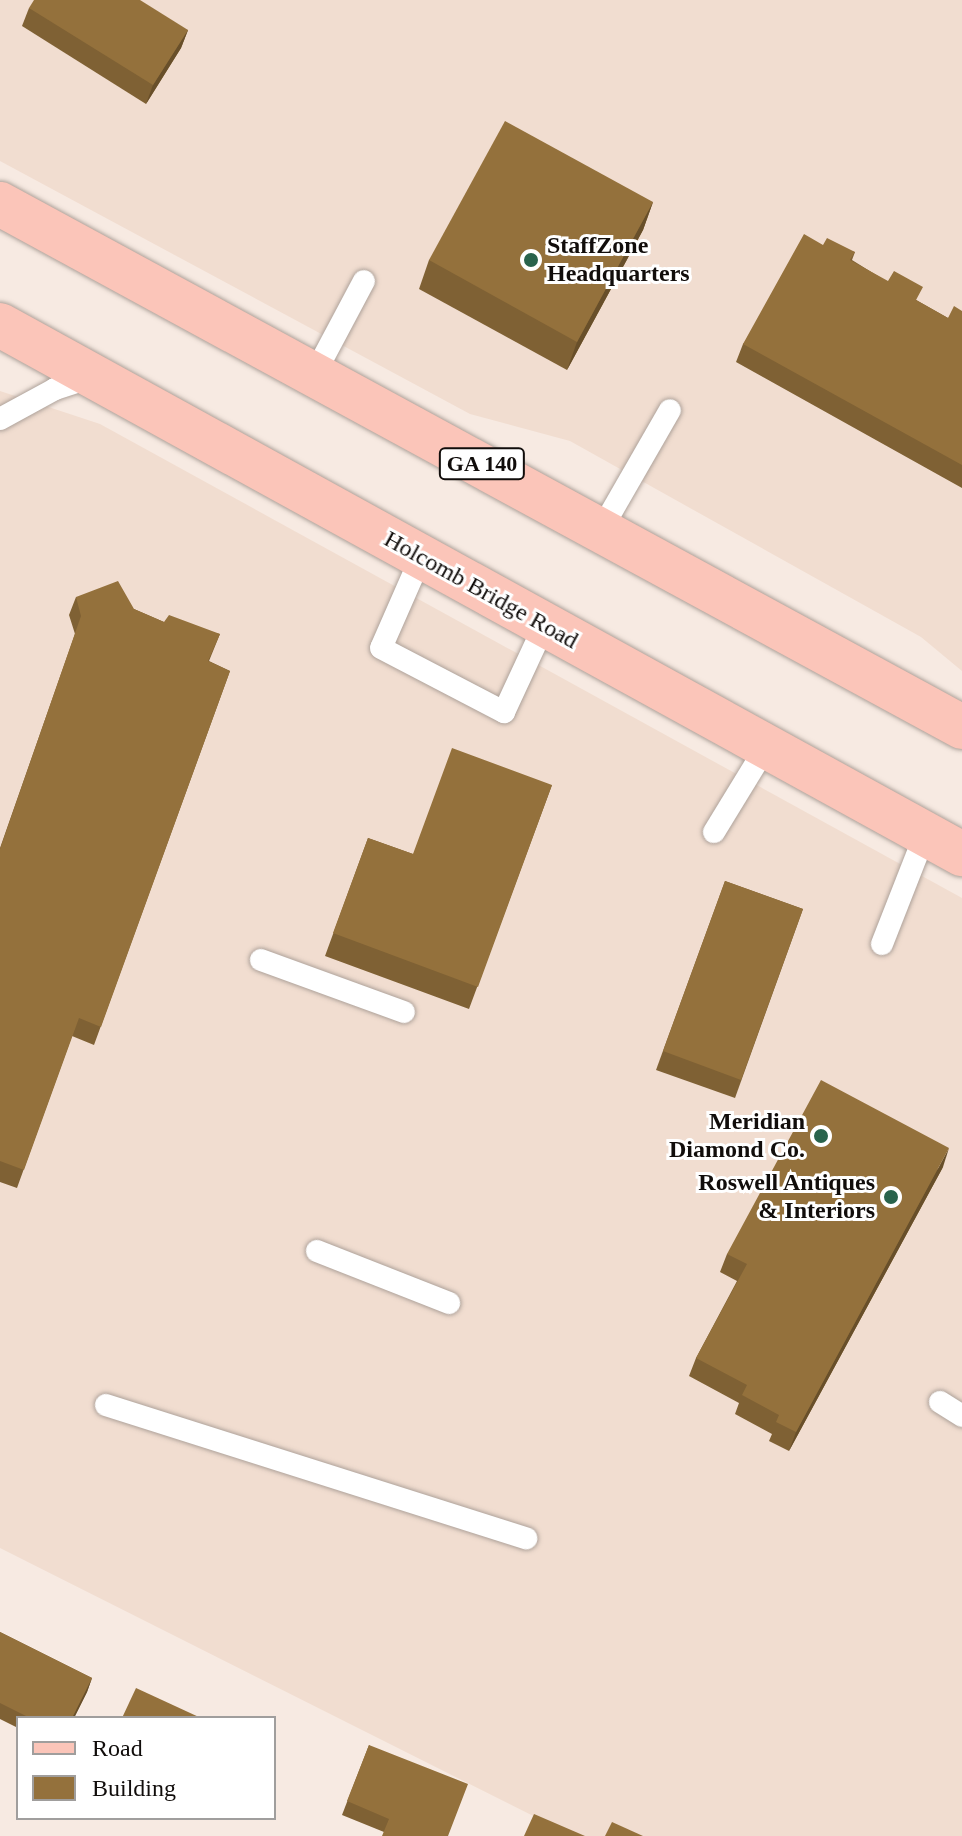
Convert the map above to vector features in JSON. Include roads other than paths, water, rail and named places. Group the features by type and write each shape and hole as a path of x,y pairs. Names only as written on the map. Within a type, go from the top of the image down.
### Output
{"main road":[{"name":"GA 140","path":"0,204 962,727"},
{"name":"Holcomb Bridge Road","path":"0,325 944,844"}],"lane":[{"path":"315,373 364,281"},
{"path":"0,419 55,389 97,376"},
{"path":"601,530 670,410"},
{"path":"421,557 381,648 504,712 544,626"},
{"path":"714,832 766,747"},
{"path":"882,944 944,844"},
{"path":"261,960 404,1012"},
{"path":"317,1251 449,1303"},
{"path":"940,1402 962,1416"},
{"path":"106,1405 526,1538"}],"place":[{"name":"StaffZone Headquarters","path":"531,260"},
{"name":"Meridian Diamond Co.","path":"821,1136"},
{"name":"Roswell Antiques & Interiors","path":"891,1197"}]}
